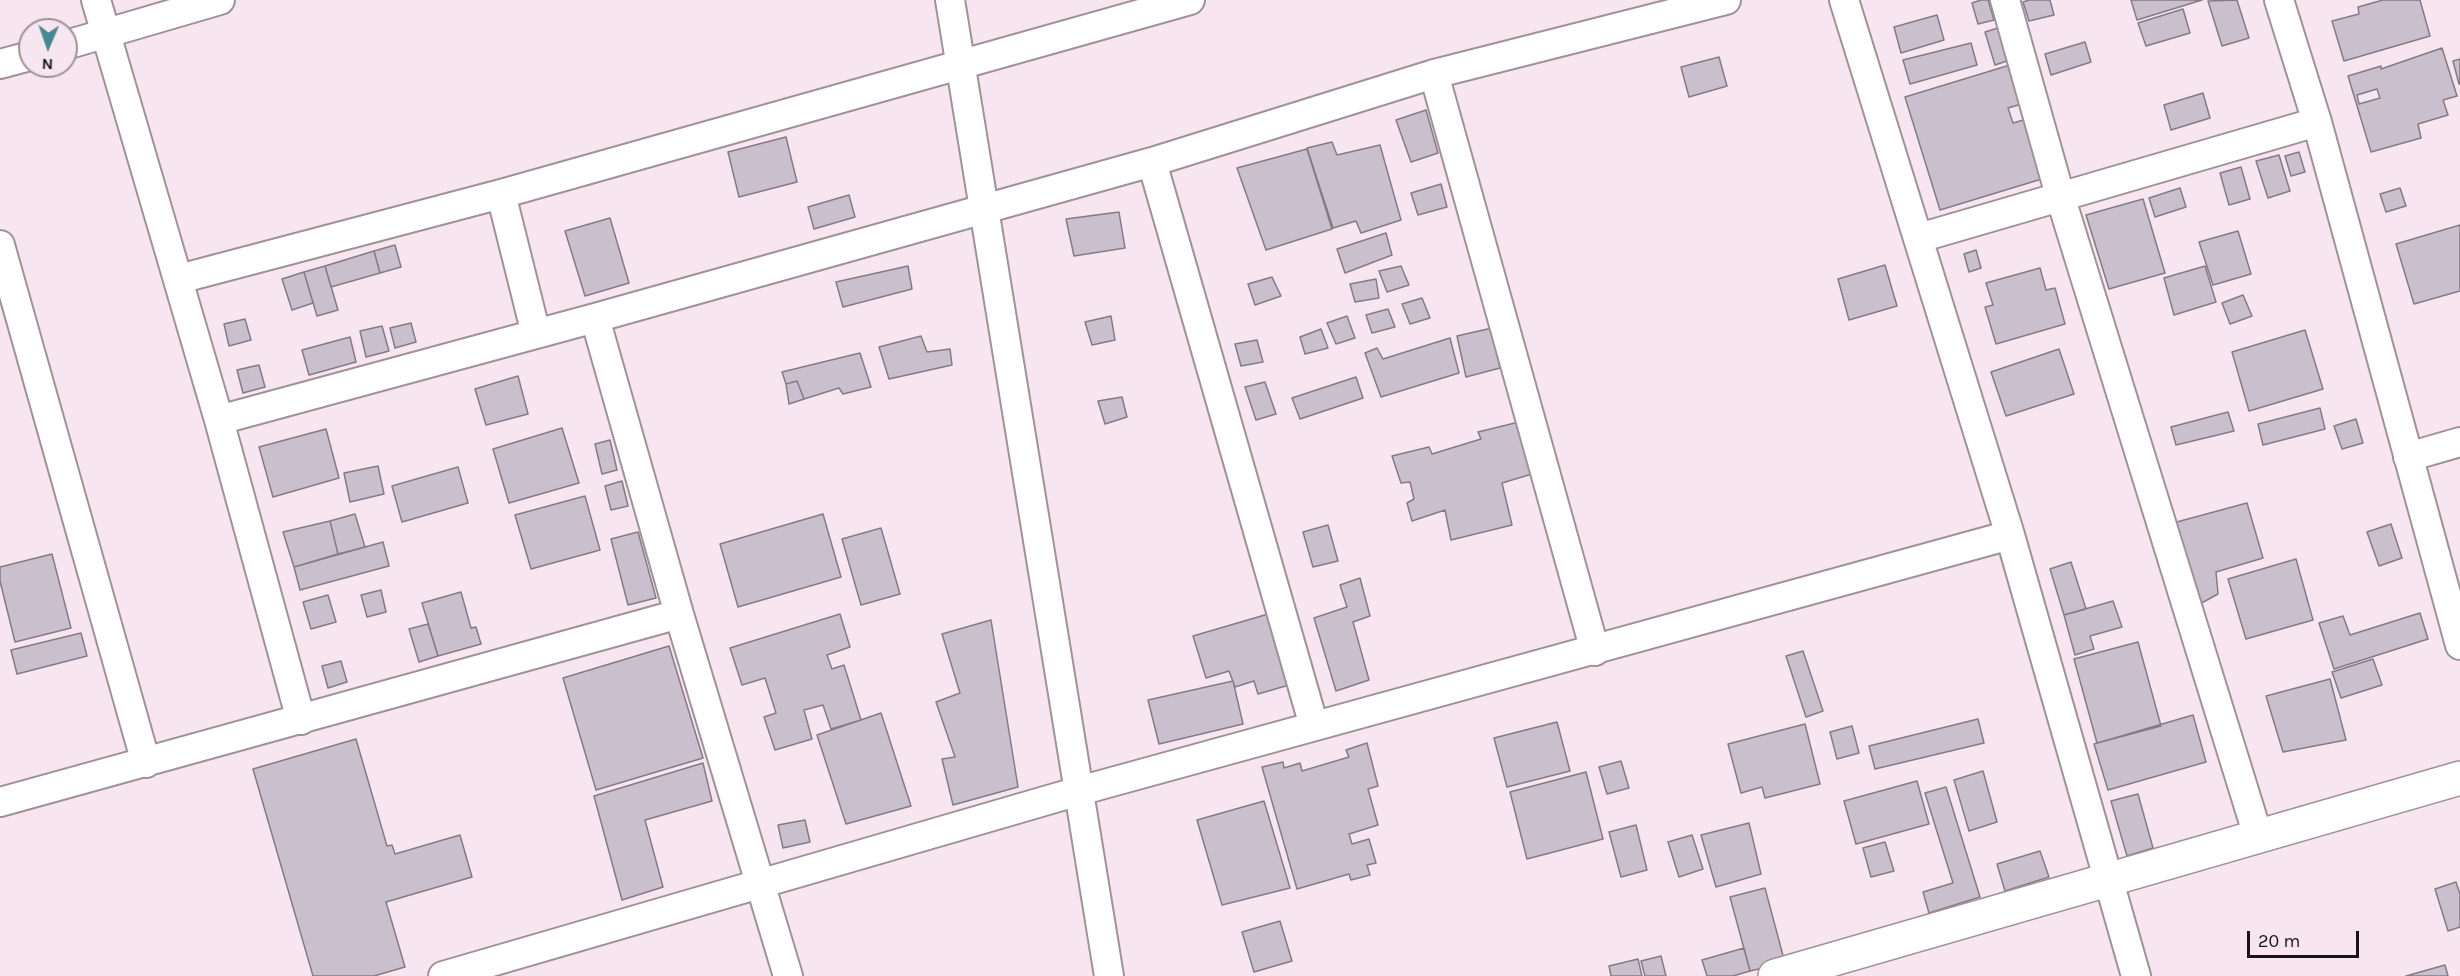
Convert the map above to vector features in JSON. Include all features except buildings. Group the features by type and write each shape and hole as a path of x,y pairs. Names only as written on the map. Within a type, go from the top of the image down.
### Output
{"street":[{"path":"96,0 179,279 301,720"},
{"path":"78,41 220,0"},
{"path":"950,0 1109,976"},
{"path":"179,279 501,194 1190,0"},
{"path":"219,420 595,318 1152,162 1434,74 1726,0"},
{"path":"1844,0 2010,535 2136,976"},
{"path":"2005,0 2061,199 2258,836"},
{"path":"2279,0 2317,122 2460,645"},
{"path":"0,64 18,59"},
{"path":"1434,74 1595,651"},
{"path":"1919,238 2061,199 2317,122"},
{"path":"1152,162 1314,726"},
{"path":"501,194 536,334"},
{"path":"0,245 146,763"},
{"path":"595,318 679,614 788,976"},
{"path":"2408,457 2460,442"},
{"path":"443,976 1079,791 1595,651 2010,535"},
{"path":"0,802 679,614"},
{"path":"1775,976 2460,778"}]}
